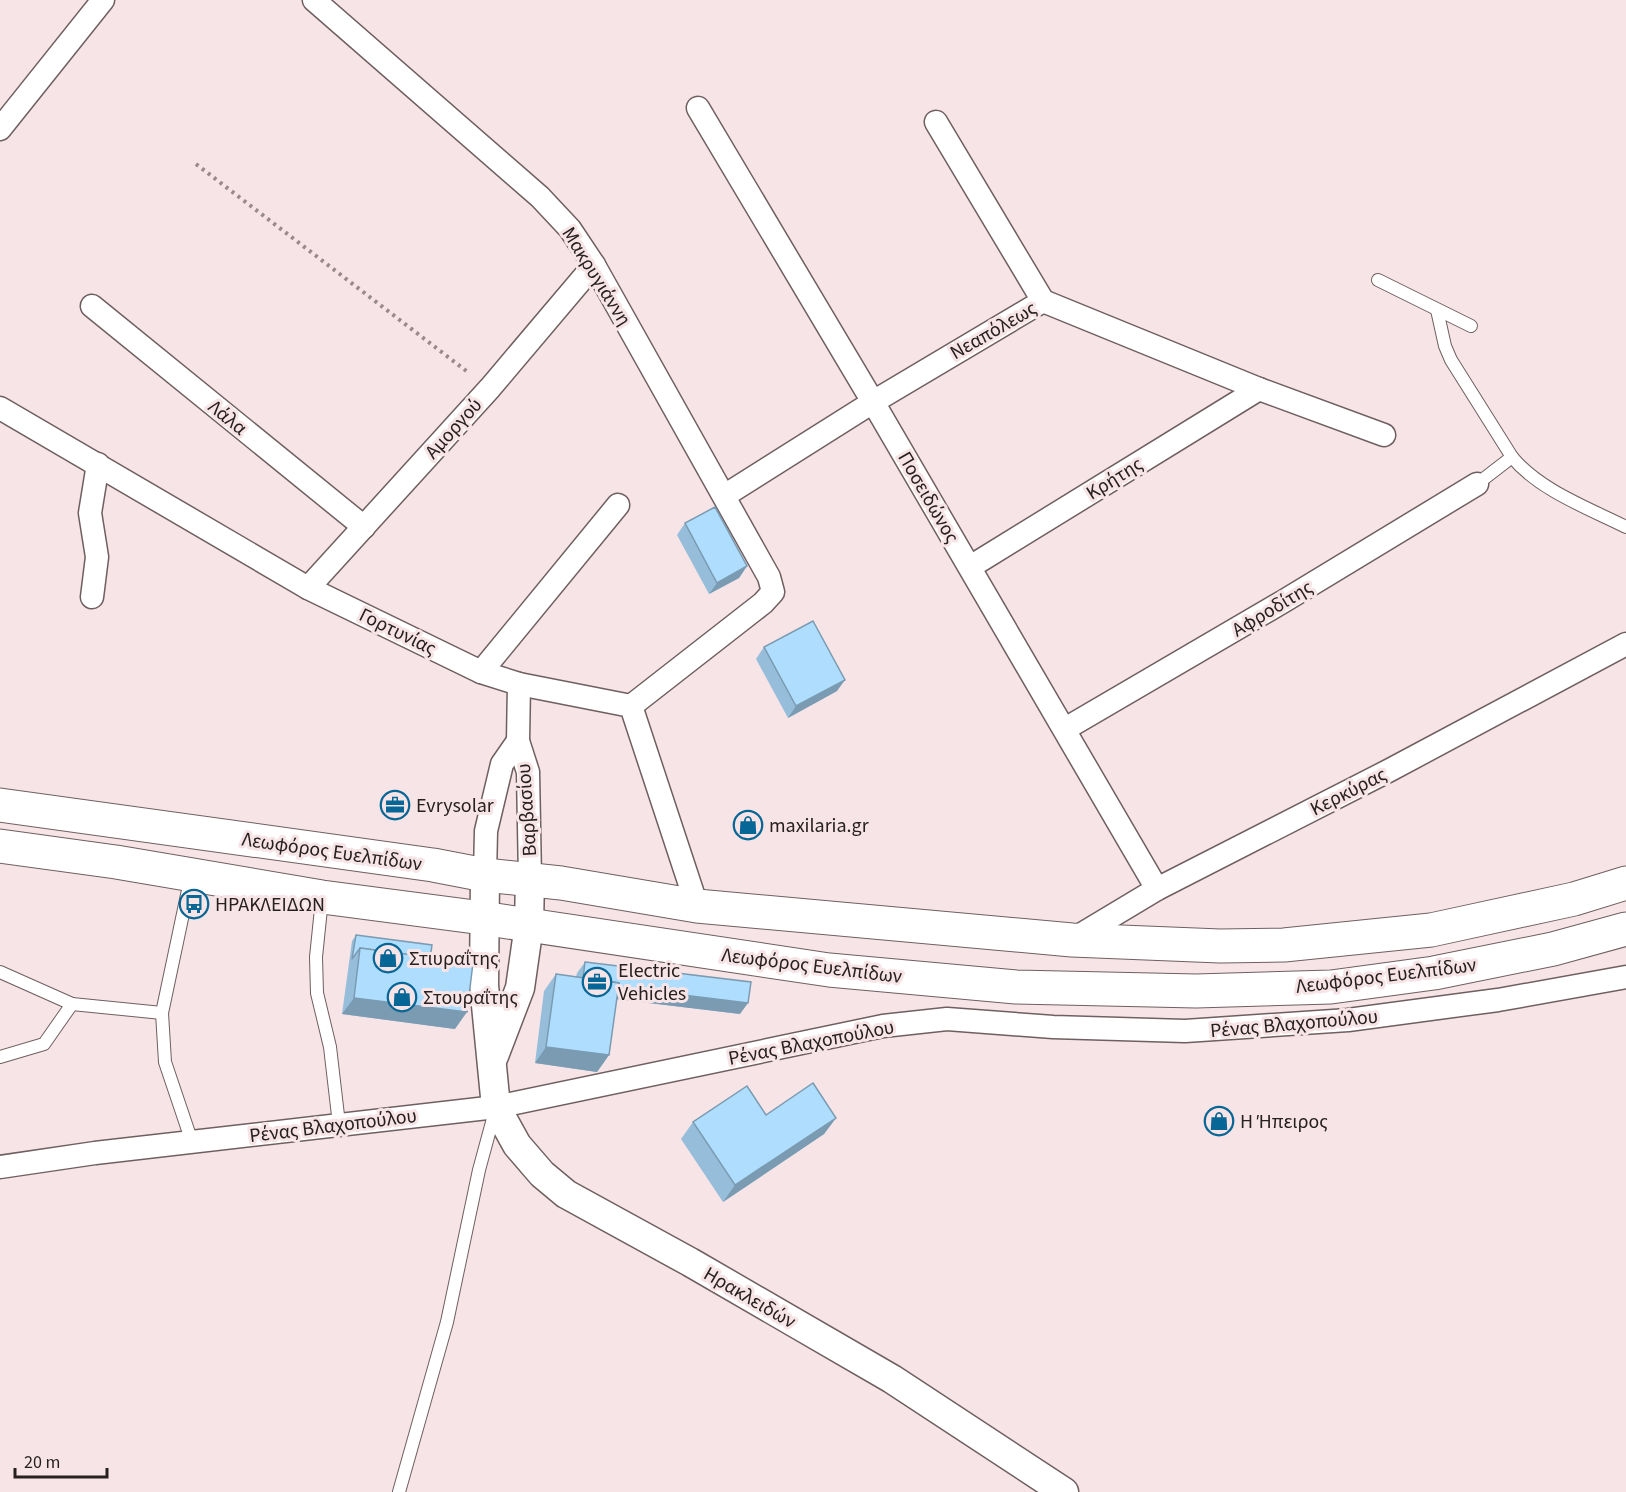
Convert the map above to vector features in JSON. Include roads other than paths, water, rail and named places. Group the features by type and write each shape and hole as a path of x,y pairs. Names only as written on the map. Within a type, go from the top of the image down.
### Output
{"main road":[{"name":"Λεωφόρος Ευελπίδων","path":"0,805 530,879 697,906 1072,940 1220,946 1284,945 1431,930 1574,899 1626,883"},
{"name":"Λεωφόρος Ευελπίδων","path":"0,846 192,874 322,897 829,970 1016,987 1196,991 1331,987 1434,973 1553,949 1626,929"}],"street":[{"path":"0,129 103,0"},
{"name":"Μακρυγιάννη","path":"314,0 540,197 570,229 594,266 769,577 773,592 763,603 632,706"},
{"name":"Ποσειδώνος","path":"698,108 873,402 1157,889"},
{"path":"936,122 1043,301"},
{"name":"Αμοργού","path":"308,588 490,388 594,266"},
{"name":"Νεαπόλεως","path":"724,496 873,402 1043,301 1259,389 1384,435"},
{"name":"Λάλα","path":"92,306 364,527"},
{"name":"Κρήτης","path":"969,567 1259,389"},
{"name":"Γορτυνίας","path":"0,408 308,588 482,672 519,684 632,706"},
{"path":"92,597 97,557 90,513 98,464"},
{"name":"Αφροδίτης","path":"1065,729 1284,601 1477,484"},
{"path":"482,672 618,505"},
{"name":"Κερκύρας","path":"1072,940 1157,889 1390,770 1626,644"},
{"name":"Βαρβασίου","path":"519,684 518,741 528,772 530,879"},
{"path":"632,706 697,906"},
{"name":"Βαρβασίου","path":"485,874 486,831 502,764 518,741"},
{"name":"Ηρακλειδών","path":"485,874 484,985 496,1107 517,1145 542,1174 566,1194 690,1262 892,1379 1064,1492"},
{"name":"Ηρακλειδών","path":"492,1061 520,988 529,925 530,879"},
{"name":"Ρένας Βλαχοπούλου","path":"0,1167 94,1153 496,1107 883,1026 947,1019 1053,1028 1185,1031 1232,1028 1348,1020 1498,1000 1626,977"}],"lane":[{"path":"1378,280 1471,326"},
{"path":"1437,310 1445,346 1451,360 1512,457 1531,477 1626,527"},
{"path":"1477,484 1512,457"},
{"path":"192,874 162,1013 165,1062 192,1142"},
{"path":"322,897 316,957 317,993 330,1047 339,1124"},
{"path":"0,972 72,1004 162,1013"},
{"path":"0,1057 44,1044 72,1004"},
{"path":"399,1492 439,1352 479,1170 496,1107"}],"place":[{"name":"Evrysolar","path":"395,805"},
{"name":"maxilaria.gr","path":"748,825"},
{"name":"ΗΡΑΚΛΕΙΔΩΝ","path":"194,904"},
{"name":"Στιυραΐτης","path":"388,958"},
{"name":"Electric Vehicles","path":"597,982"},
{"name":"Στουραΐτης","path":"402,997"},
{"name":"Η Ήπειρος","path":"1219,1121"}]}
